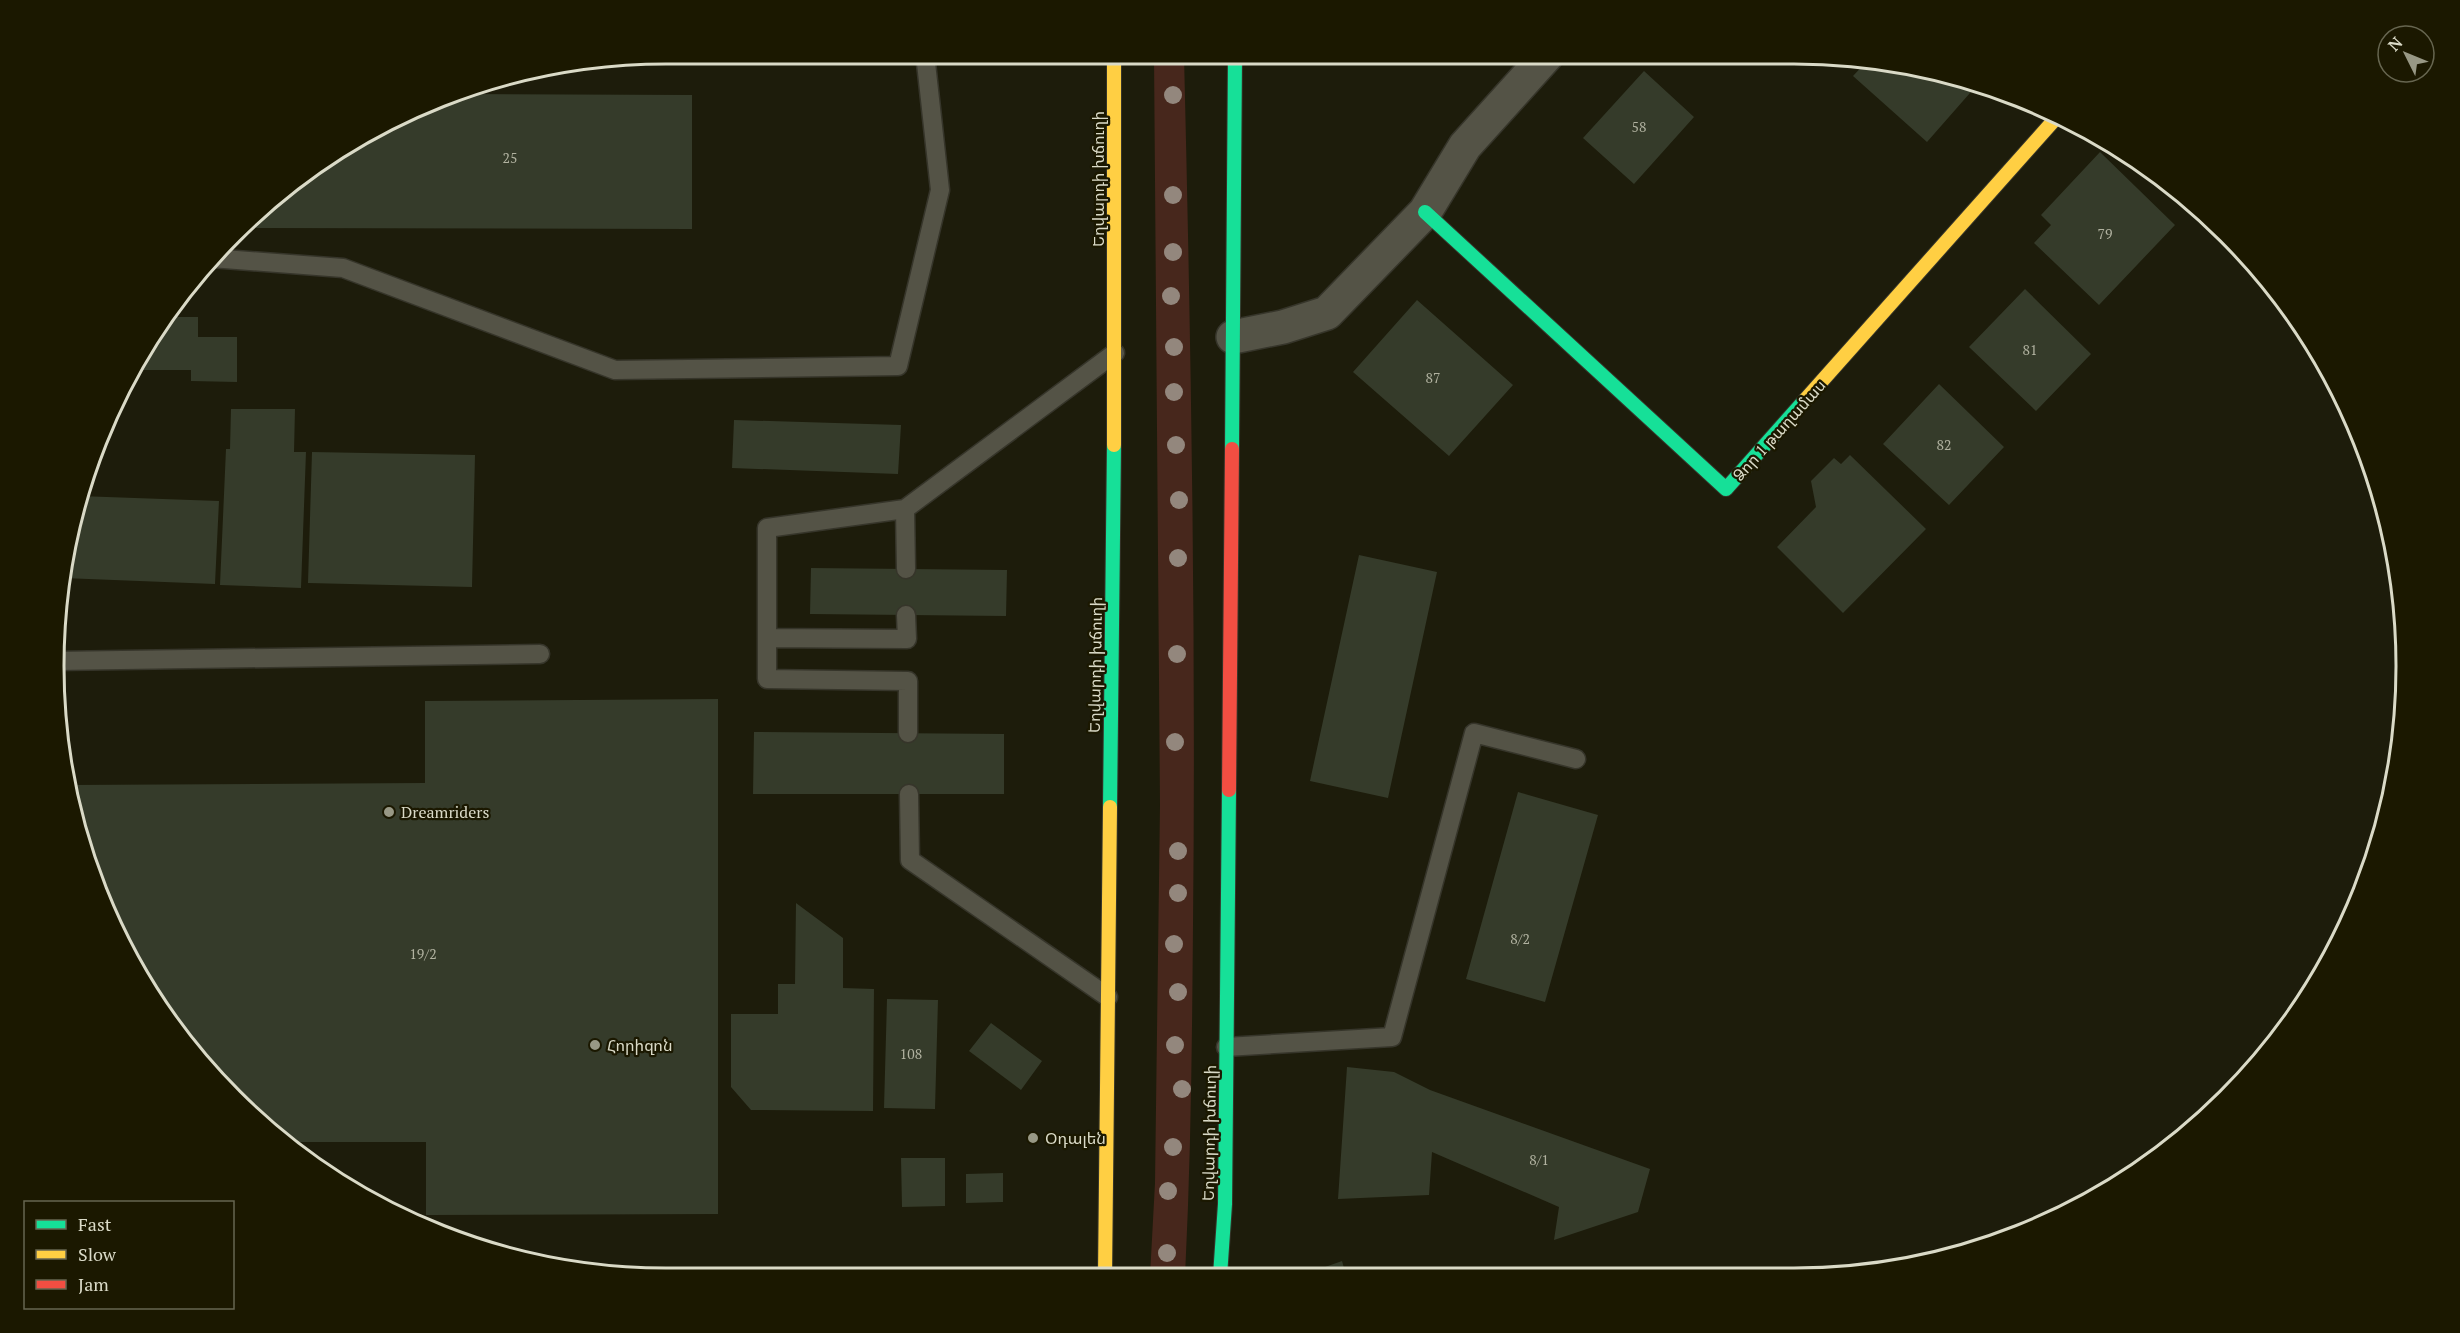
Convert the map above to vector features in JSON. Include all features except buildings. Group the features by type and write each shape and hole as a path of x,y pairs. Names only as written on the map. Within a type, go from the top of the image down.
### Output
{"main road":[{"name":"Եղվարդի խճուղի","path":"1105,1268 1115,353 1114,64"},
{"name":"Եղվարդի խճուղի","path":"1220,1268 1224,1204 1226,1047 1235,64"},
{"name":"Ձոր 1 թաղամաս","path":"1425,212 1726,489 2052,123"}],"street":[{"path":"1233,337 1283,327 1327,314 1425,212 1465,146 1539,64"}],"lane":[{"path":"224,259 343,268 615,370 898,366 940,190 926,64"},
{"path":"908,734 908,681 766,679 767,528 905,509 1115,353"},
{"path":"905,509 906,569"},
{"path":"767,638 907,639 906,615"},
{"path":"64,661 540,654"},
{"path":"1226,1047 1392,1037 1474,733 1576,759"},
{"path":"909,794 910,860 1108,998"}],"shaded area":[{"path":"1154,64 1184,64 1191,382 1194,708 1192,1057 1185,1268 1150,1268 1155,1183 1160,805"}],"traffic: fast":[{"path":"1232,449 1235,64"},
{"path":"1425,212 1726,489 1805,400"},
{"path":"1110,807 1114,445"},
{"path":"1221,1268 1225,1204 1229,790"}],"traffic: slow":[{"path":"1114,64 1114,445"},
{"path":"1805,400 2052,123"},
{"path":"1105,1268 1110,807"}],"traffic: jam":[{"path":"1229,790 1232,449"}],"place":[{"name":"Dreamriders","path":"389,812"},
{"name":"Հորիզոն","path":"595,1045"},
{"name":"Օդալեն","path":"1033,1138"}]}
